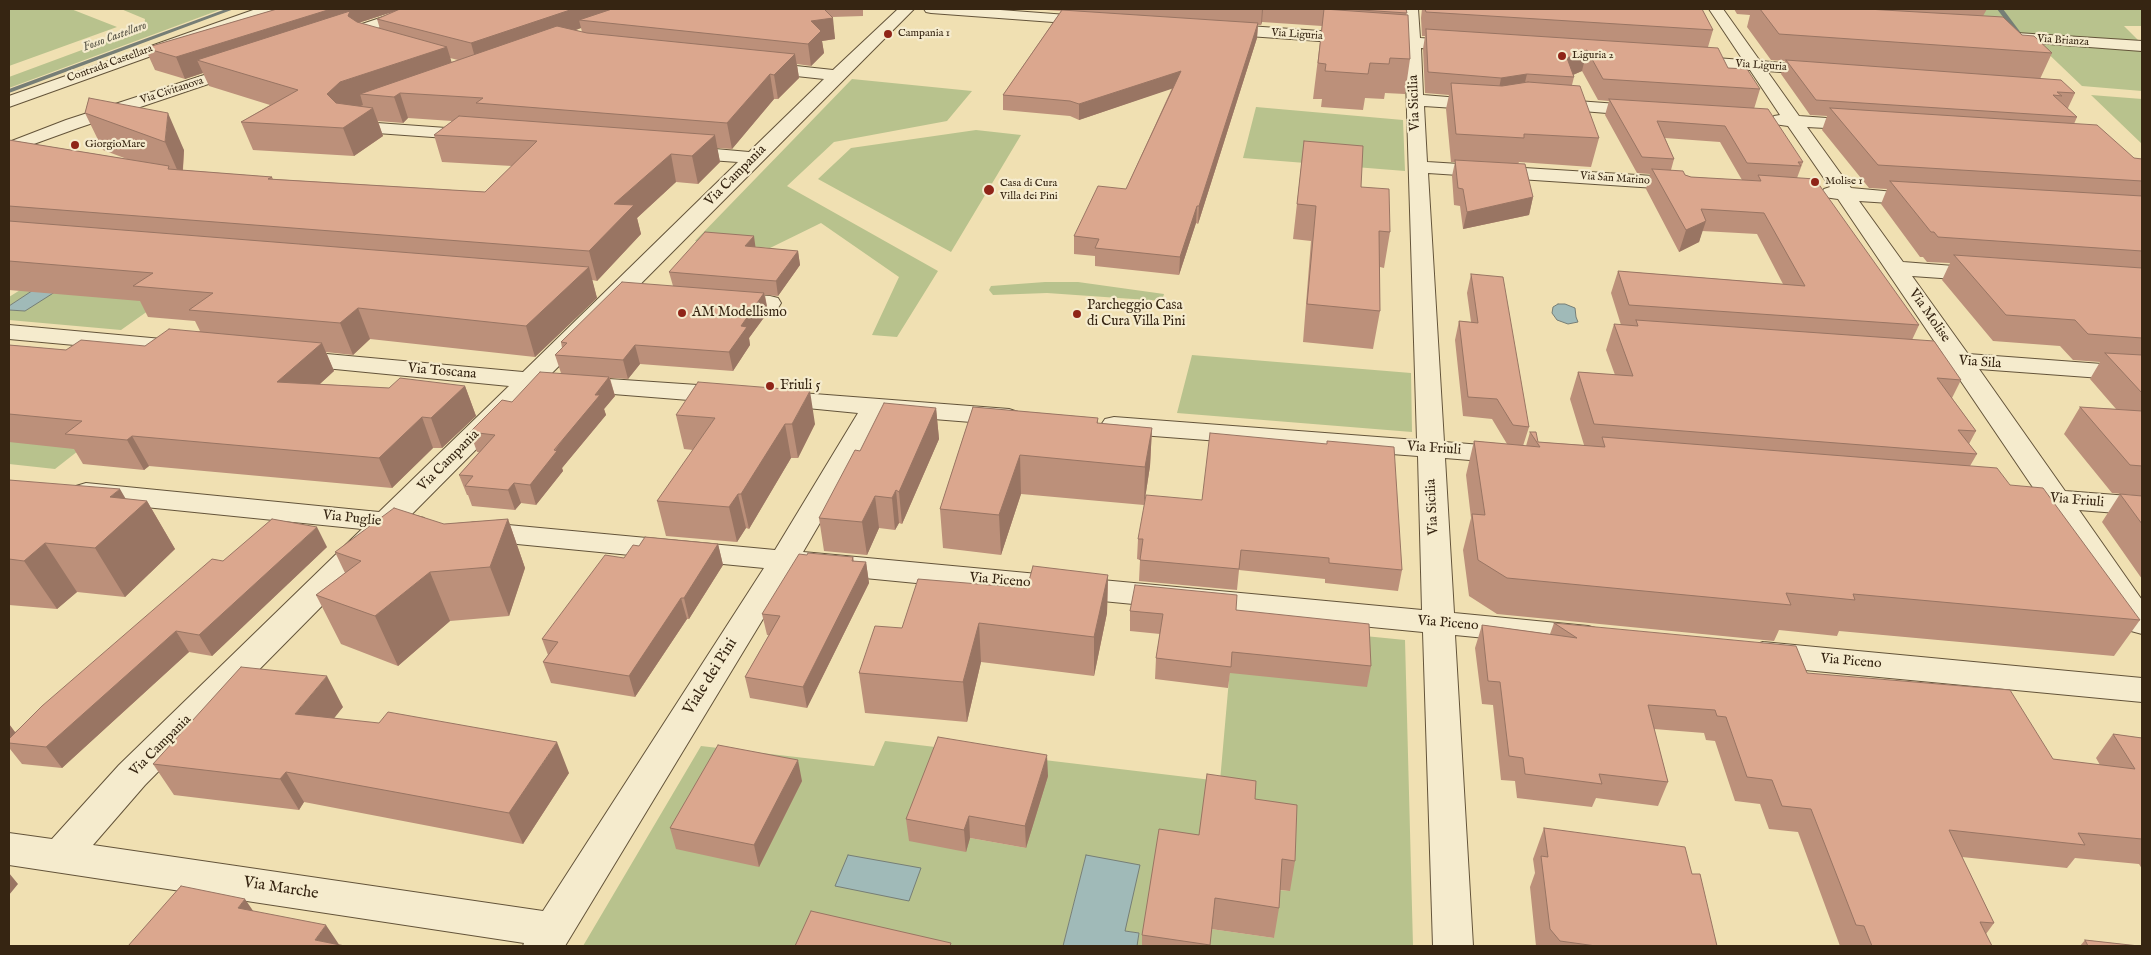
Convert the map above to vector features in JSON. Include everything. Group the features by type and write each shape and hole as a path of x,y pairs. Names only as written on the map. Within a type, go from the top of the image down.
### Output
{"street":[{"name":"Contrada Castellara","path":"9,102 125,58 268,9"},
{"path":"319,42 417,12 436,9"},
{"name":"Via Campania","path":"60,856 132,775 837,75 906,9"},
{"path":"931,9 1106,20"},
{"name":"Via Sicilia","path":"1411,9 1453,946"},
{"path":"371,43 366,40 417,12"},
{"path":"1715,15 1744,20"},
{"name":"Via Molise","path":"1715,15 1755,65 2142,623"},
{"name":"Via Liguria","path":"1208,28 1472,47"},
{"name":"Via Brianza","path":"1985,36 2142,46"},
{"name":"Via Liguria","path":"1669,60 1835,72"},
{"name":"Via Civitanova","path":"9,148 72,124 255,64"},
{"path":"748,66 837,75"},
{"path":"1415,100 1497,106 1505,104"},
{"path":"1531,103 1659,112"},
{"path":"366,112 352,118 348,122 354,126 371,128 493,137"},
{"path":"1767,119 1884,127"},
{"path":"661,150 754,158"},
{"name":"Via San Marino","path":"1418,167 1702,185"},
{"path":"1808,192 1937,200"},
{"path":"1895,268 2008,275"},
{"path":"591,289 646,293"},
{"path":"703,298 770,303"},
{"path":"9,332 205,350"},
{"name":"Via Toscana","path":"273,356 530,380 875,406"},
{"name":"Via Sila","path":"1927,359 2142,374"},
{"path":"875,406 1034,419"},
{"name":"Viale dei Pini","path":"548,938 784,560 875,406"},
{"name":"Via Friuli","path":"1093,423 1534,457"},
{"name":"Via Puglie","path":"58,489 784,560"},
{"name":"Via Friuli","path":"1987,494 2142,506"},
{"name":"Via Piceno","path":"784,560 1615,640"},
{"name":"Via Piceno","path":"1732,651 2142,690"},
{"name":"Via Marche","path":"9,849 548,938"}],"green space":[{"path":"9,9 71,9 117,27 9,66"},
{"path":"121,9 222,9 9,88 9,77 144,27 145,19"},
{"path":"1970,9 2142,9 2142,26 2124,26 2141,43 1993,32"},
{"path":"2037,43 2142,51 2142,91 2082,86"},
{"path":"852,79 972,91 947,121 834,142 787,186 938,271 897,337 872,335 899,277 821,223 770,248 695,241"},
{"path":"2091,95 2142,99 2142,144"},
{"path":"1256,107 1403,120 1405,171 1243,158"},
{"path":"976,130 1021,135 951,252 818,179 851,148"},
{"path":"76,255 210,267 121,330 9,320 9,310 25,311 50,280 9,306 9,297"},
{"path":"1045,282 1078,282 1164,294 1162,301 1047,293 993,295 989,290 991,286"},
{"path":"1192,355 1411,373 1412,432 1177,413"},
{"path":"184,368 55,469 9,464 9,442"},
{"path":"1234,623 1405,640 1413,946 1209,946 1211,929 1274,938 1277,890 1290,891 1196,866 1144,946 1137,946 1139,933 1125,931 1086,855 1063,946 583,946 701,746 874,766 885,741 1220,781","holes":["981,765 1026,848 970,838"]}],"water":[{"path":"50,279 66,285 25,311 9,310 9,306"},
{"path":"1558,304 1565,304 1575,308 1578,322 1568,324 1557,320 1552,313 1553,307"},
{"path":"848,855 921,868 909,901 835,886"},
{"path":"1086,855 1140,865 1125,931 1139,933 1137,946 1063,946"}],"building":[{"path":"277,9 331,9 176,57 145,48"},
{"path":"400,9 573,9 471,43 377,19"},
{"path":"612,9 824,9 833,18 811,21 821,31 808,44 579,20"},
{"path":"1324,9 1408,15 1410,59 1390,58 1389,64 1370,63 1368,74 1325,71 1326,64 1318,63"},
{"path":"1346,9 1406,9 1407,13"},
{"path":"1425,9 1702,9 1713,30 1426,12"},
{"path":"1760,9 1867,9 2003,17 2022,35 2034,36 2052,53 1779,34"},
{"path":"1062,10 1258,23 1199,206 1197,206 1180,257 1095,248 1099,239 1074,236 1098,186 1126,189 1181,71 1079,104 1070,101 1003,95"},
{"path":"350,11 348,16 357,22 447,47 340,82 327,94 336,103 373,108 343,128 241,122 298,90 197,60"},
{"path":"557,26 587,33 795,54 774,75 770,74 727,123 476,103 483,98 400,93 394,97 360,94"},
{"path":"1426,29 1718,48 1728,68 1747,69 1760,89 1603,79 1587,50 1567,58 1574,77 1527,74 1501,78 1428,72"},
{"path":"1786,60 2061,80 2075,93 2057,92 2062,96 2053,95 2077,117 1816,100"},
{"path":"1528,82 1580,86 1599,138 1524,134 1524,138 1456,134 1451,83 1502,86"},
{"path":"89,98 168,113 165,142 85,113"},
{"path":"1609,99 1768,109 1803,162 1798,162 1801,166 1747,163 1725,126 1657,121 1674,159 1642,157"},
{"path":"1830,108 2097,125 2134,158 2142,159 2142,181 1878,165"},
{"path":"459,116 715,135 692,156 671,154 614,204 634,205 589,251 9,206 9,140 169,166 168,169 272,177 268,179 485,192 537,141 434,135"},
{"path":"1304,141 1363,146 1361,187 1389,189 1390,232 1379,231 1380,311 1307,304 1316,206 1297,204"},
{"path":"1455,160 1525,164 1533,197 1467,212 1463,189 1458,188"},
{"path":"1652,169 1683,171 1685,175 1691,177 1761,181 1758,175 1815,179 1919,325 1629,305 1618,271 1805,286 1764,213 1701,209 1706,221 1686,230"},
{"path":"1890,181 2142,196 2142,251 1938,237 1934,232 1931,232"},
{"path":"9,221 589,267 526,326 358,308 340,323 189,310 213,293 133,286 153,273 9,261"},
{"path":"705,232 754,236 745,246 798,251 776,281 669,272"},
{"path":"1954,255 2142,268 2142,338 2088,334 2075,320 2006,315"},
{"path":"1471,274 1503,277 1529,427 1513,425 1497,399 1468,397 1459,321 1478,323"},
{"path":"622,282 764,293 741,326 747,327 729,352 635,345 623,360 555,355 567,343 561,342"},
{"path":"1636,320 1934,341 1961,380 1937,378 1976,431 1958,430 1977,454 1594,424 1578,372 1633,376 1614,324 1638,326"},
{"path":"169,329 322,343 277,382 389,388 400,378 465,386 431,418 422,417 379,458 132,436 127,440 65,434 82,421 9,414 9,345 66,350 81,340 145,346"},
{"path":"2105,353 2142,355 2142,393"},
{"path":"540,372 609,377 595,395 600,395 554,450 557,451 530,485 514,483 508,490 465,486 473,476 459,475 495,435 470,432 502,400 512,402"},
{"path":"698,382 810,391 792,424 785,424 741,494 738,494 729,507 657,501 715,418 676,415"},
{"path":"884,403 936,408 899,492 896,490 892,498 875,496 862,522 819,518 855,450 860,451"},
{"path":"973,407 1098,418 1097,423 1152,428 1145,467 1020,455 999,515 940,509"},
{"path":"2080,407 2142,411 2142,466 2130,465"},
{"path":"1530,432 1536,432 1538,442 1605,447 1602,437 1997,468 2010,485 2043,488 2140,620 1853,594 1855,600 1786,593 1791,605 1507,578 1478,560 1472,514 1485,515 1474,441 1540,447"},
{"path":"1210,433 1327,444 1327,441 1394,447 1402,570 1329,563 1329,558 1241,550 1239,569 1140,560 1143,539 1138,539 1146,495 1202,500"},
{"path":"9,480 120,489 110,497 147,501 95,548 45,543 24,561 9,559"},
{"path":"2120,494 2142,496 2142,524"},
{"path":"394,508 444,524 508,519 490,567 430,572 375,616 316,595 361,561 335,552"},
{"path":"272,519 317,527 199,635 176,631 46,747 9,743 9,739 42,706 212,559 223,561"},
{"path":"645,537 718,544 684,598 681,598 629,676 543,662 558,642 542,639 605,555 624,558 633,545 639,546"},
{"path":"808,553 853,557 852,561 866,562 803,687 745,677 780,616 762,614 799,554 807,555"},
{"path":"1033,566 1108,575 1094,637 979,623 963,682 859,673 875,626 902,628 918,579 1027,588"},
{"path":"1135,585 1237,595 1236,610 1369,624 1371,666 1232,652 1231,667 1156,658 1163,614 1130,611"},
{"path":"1554,623 1796,646 1807,673 2010,690 2053,759 2135,769 2113,734 2142,738 2142,839 2078,833 2085,845 1949,830 1994,923 1980,922 1992,946 1872,946 1864,926 1856,925 1811,809 1782,806 1772,780 1747,777 1726,717 1717,716 1715,710 1648,705 1668,782 1599,774 1602,784 1525,774 1523,758 1509,756 1500,682 1488,681 1482,625 1577,638"},
{"path":"241,667 327,676 295,714 379,723 388,712 557,742 509,813 286,772 280,779 153,764"},
{"path":"938,737 1047,755 1025,826 969,816 964,830 906,819"},
{"path":"718,745 798,760 754,845 670,828"},
{"path":"1207,774 1256,781 1255,799 1297,805 1295,861 1282,859 1279,908 1215,898 1210,945 1142,935 1159,829 1199,835"},
{"path":"1544,828 1685,847 1692,874 1700,874 1717,946 1596,946 1560,941 1550,929 1541,856 1548,857"},
{"path":"181,886 245,899 238,908 326,925 315,940 345,946 128,946"},
{"path":"811,911 951,943 950,946 795,946"},
{"path":"2085,940 2139,946 2088,946"}],"waterway":[{"name":"Fosso Castellaro","path":"9,91 231,9"},
{"path":"2000,9 2018,33"}],"place":[{"name":"Campania 1","path":"888,34"},
{"name":"Liguria 2","path":"1562,56"},
{"name":"GiorgioMare","path":"75,145"},
{"name":"Molise 1","path":"1815,182"},
{"name":"Casa di Cura Villa dei Pini","path":"989,190"},
{"name":"AM Modellismo","path":"682,313"},
{"name":"Parcheggio Casa di Cura Villa Pini","path":"1077,314"},
{"name":"Friuli 5","path":"770,386"}]}
